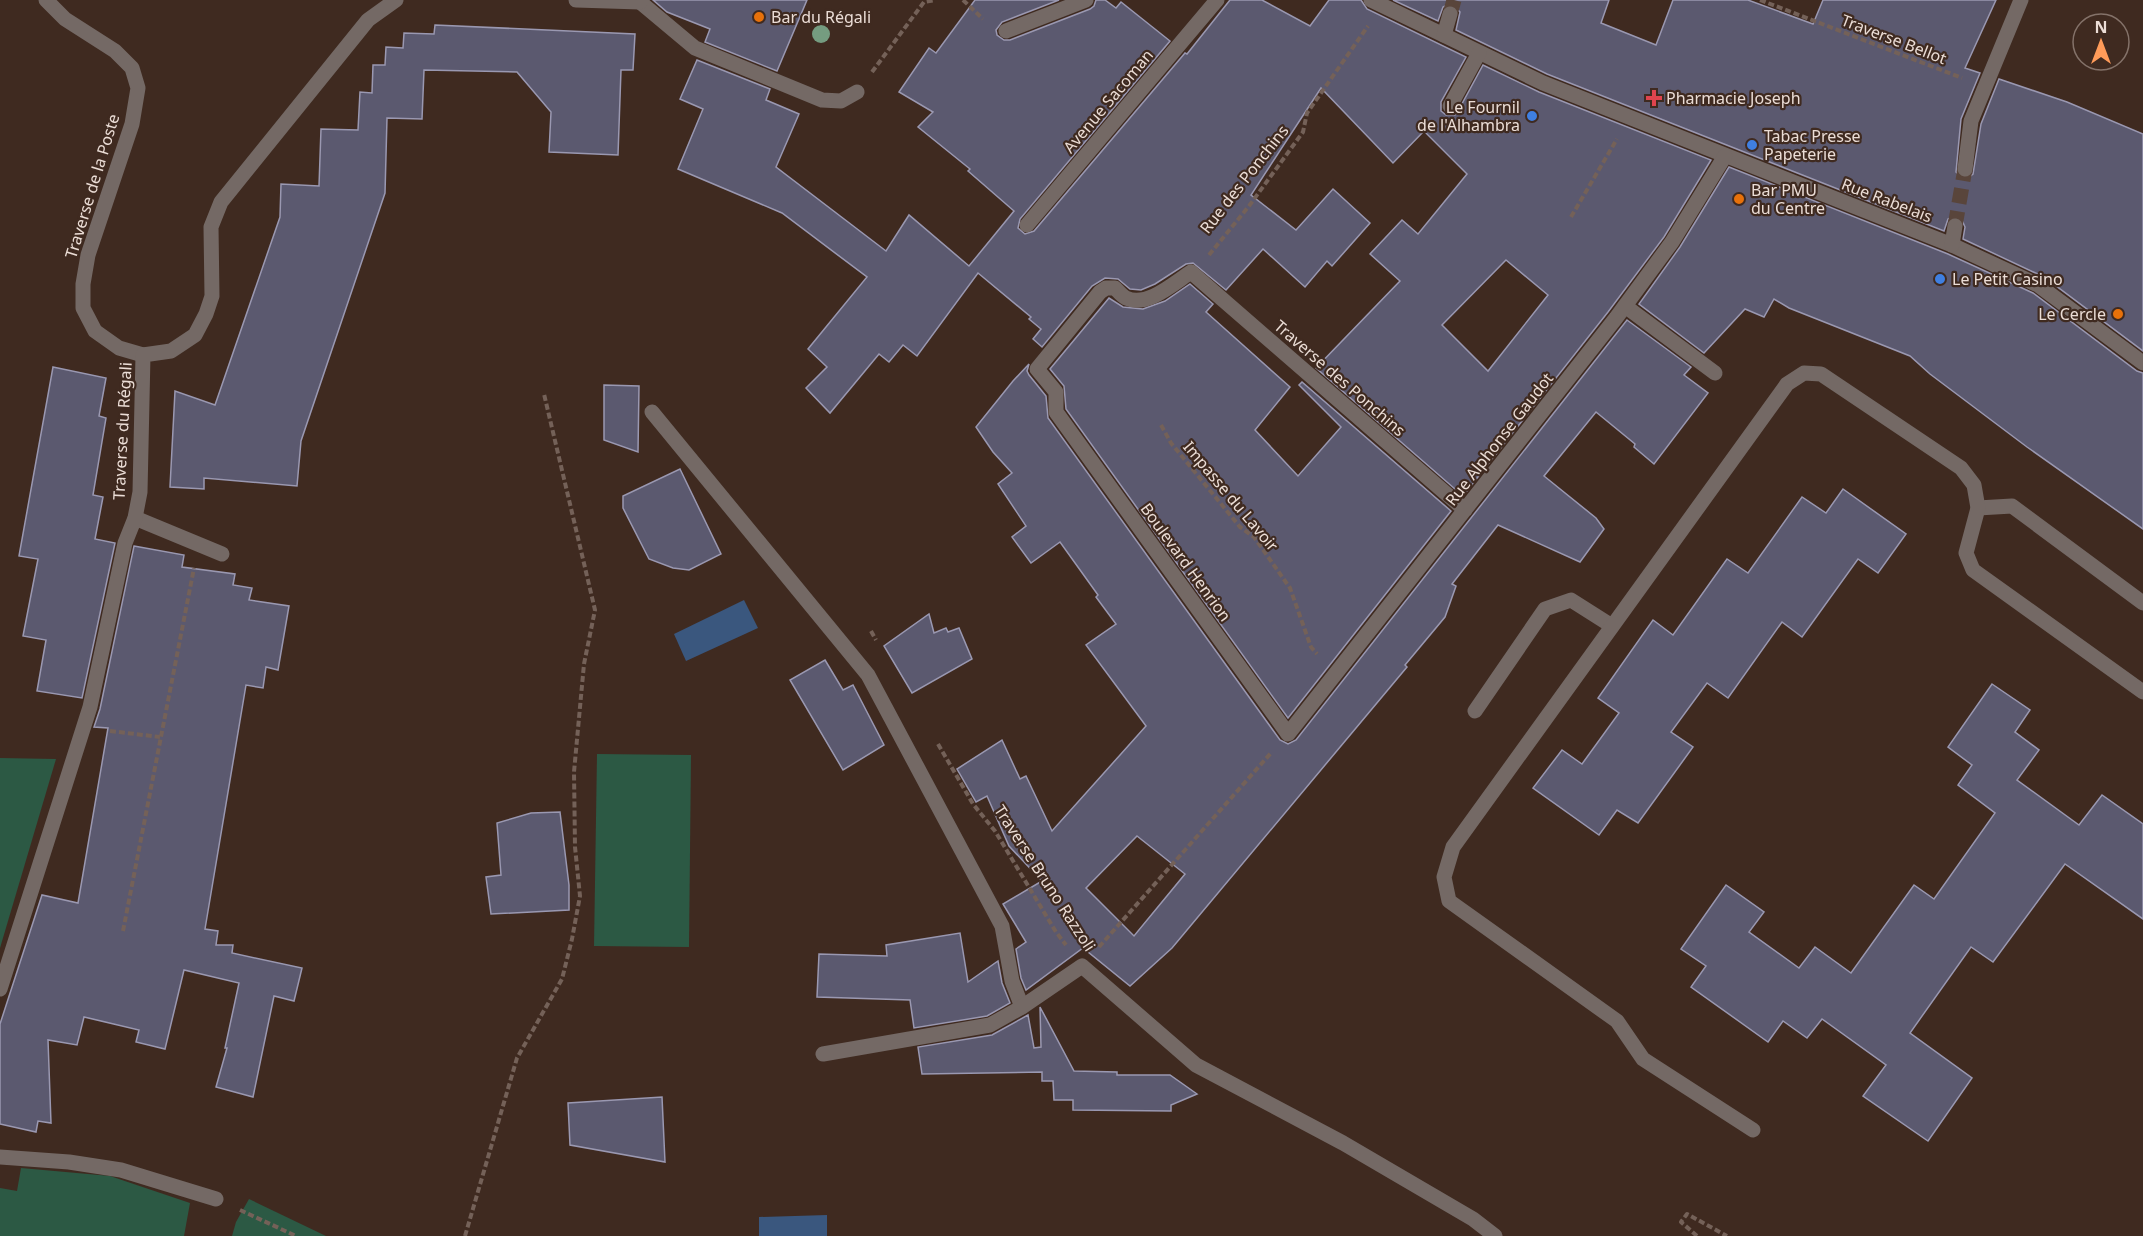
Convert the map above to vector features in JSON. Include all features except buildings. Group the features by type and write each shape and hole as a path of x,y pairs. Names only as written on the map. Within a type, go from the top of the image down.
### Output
{"street":[{"name":"Traverse de la Poste","path":"46,0 65,19 115,51 132,68 138,88 132,124 88,255 83,284 83,308 95,331 119,348 143,355"},
{"name":"Traverse du Régali","path":"0,988 90,707 125,543 135,518 140,492 143,355 171,351 195,335 212,296 211,227 221,202 368,20 396,0"},
{"path":"576,0 641,1 695,48 705,53 822,100 841,100 857,92"},
{"path":"1006,31 1086,0"},
{"name":"Avenue Sacoman","path":"1027,225 1216,0"},
{"path":"1965,169 1971,122 2021,0"},
{"name":"Rue Rabelais","path":"1377,3 1543,83 1952,245 2038,285 2143,363"},
{"path":"1444,35 1450,14"},
{"path":"1450,106 1479,53"},
{"name":"Rue Alphonse Gaudot","path":"1288,734 1625,306 1672,242 1725,156"},
{"path":"1952,245 1955,226"},
{"name":"Traverse des Ponchins","path":"1056,412 1056,392 1037,369 1100,292 1106,288 1115,288 1126,298 1141,300 1160,293 1191,272 1465,510"},
{"path":"1625,306 1715,373"},
{"path":"1753,1130 1643,1059 1617,1021 1449,901 1444,877 1453,847 1787,384 1804,373 1821,374 1961,468 1974,485 1978,508 1966,553 1973,570 2143,692"},
{"path":"652,412 868,675 1002,926 1012,981 1022,1007"},
{"name":"Boulevard Henrion","path":"1056,412 1288,734"},
{"path":"1978,508 2012,506 2143,603"},
{"path":"135,518 222,554"},
{"path":"1475,711 1545,609 1571,600 1612,626"},
{"path":"823,1054 990,1025 1022,1007 1082,966"},
{"name":"Traverse Bruno Razzoli","path":"1082,966 1196,1065 1343,1143 1473,1220 1495,1236"},
{"path":"0,1157 69,1162 121,1170 216,1198"}],"path":[{"path":"857,92 924,2 935,0"},
{"name":"Traverse Bellot","path":"1761,0 1985,87"},
{"name":"Rue des Ponchins","path":"1210,254 1249,206 1303,132 1307,113 1377,3"},
{"path":"1571,217 1630,118"},
{"path":"465,1236 517,1058 562,979 579,896 575,847 574,772 584,664 595,610 544,394"},
{"name":"Impasse du Lavoir","path":"1161,425 1171,443 1240,527 1254,537 1290,588 1311,647 1334,675"},
{"path":"123,931 198,544"},
{"path":"871,631 877,641"},
{"path":"103,730 160,737"},
{"path":"1082,966 1288,734"},
{"name":"Traverse Bruno Razzoli","path":"937,743 973,804 995,831 1056,932 1082,966"},
{"path":"216,1198 296,1236"},
{"path":"1697,1236 1681,1222 1687,1214 1727,1236"}],"green space":[{"path":"597,754 691,755 689,947 594,946"},
{"path":"0,758 56,759 0,948"},
{"path":"21,1168 110,1176 190,1203 184,1236 0,1236 0,1188 17,1191"},
{"path":"249,1199 326,1236 232,1236 236,1222"}],"water":[{"path":"744,600 758,628 686,661 674,634"},
{"path":"827,1215 827,1236 759,1236 759,1217"}],"tunnel":[{"path":"1450,14 1454,0"},
{"path":"1955,226 1965,169"}],"place":[{"name":"Bar du Régali","path":"759,17"},
{"name":"Pharmacie Joseph","path":"1654,98"},
{"name":"Le Fournil de l'Alhambra","path":"1532,116"},
{"name":"Tabac Presse Papeterie","path":"1752,145"},
{"name":"Bar PMU du Centre","path":"1739,199"},
{"name":"Le Petit Casino","path":"1940,279"},
{"name":"Le Cercle","path":"2118,314"}]}
